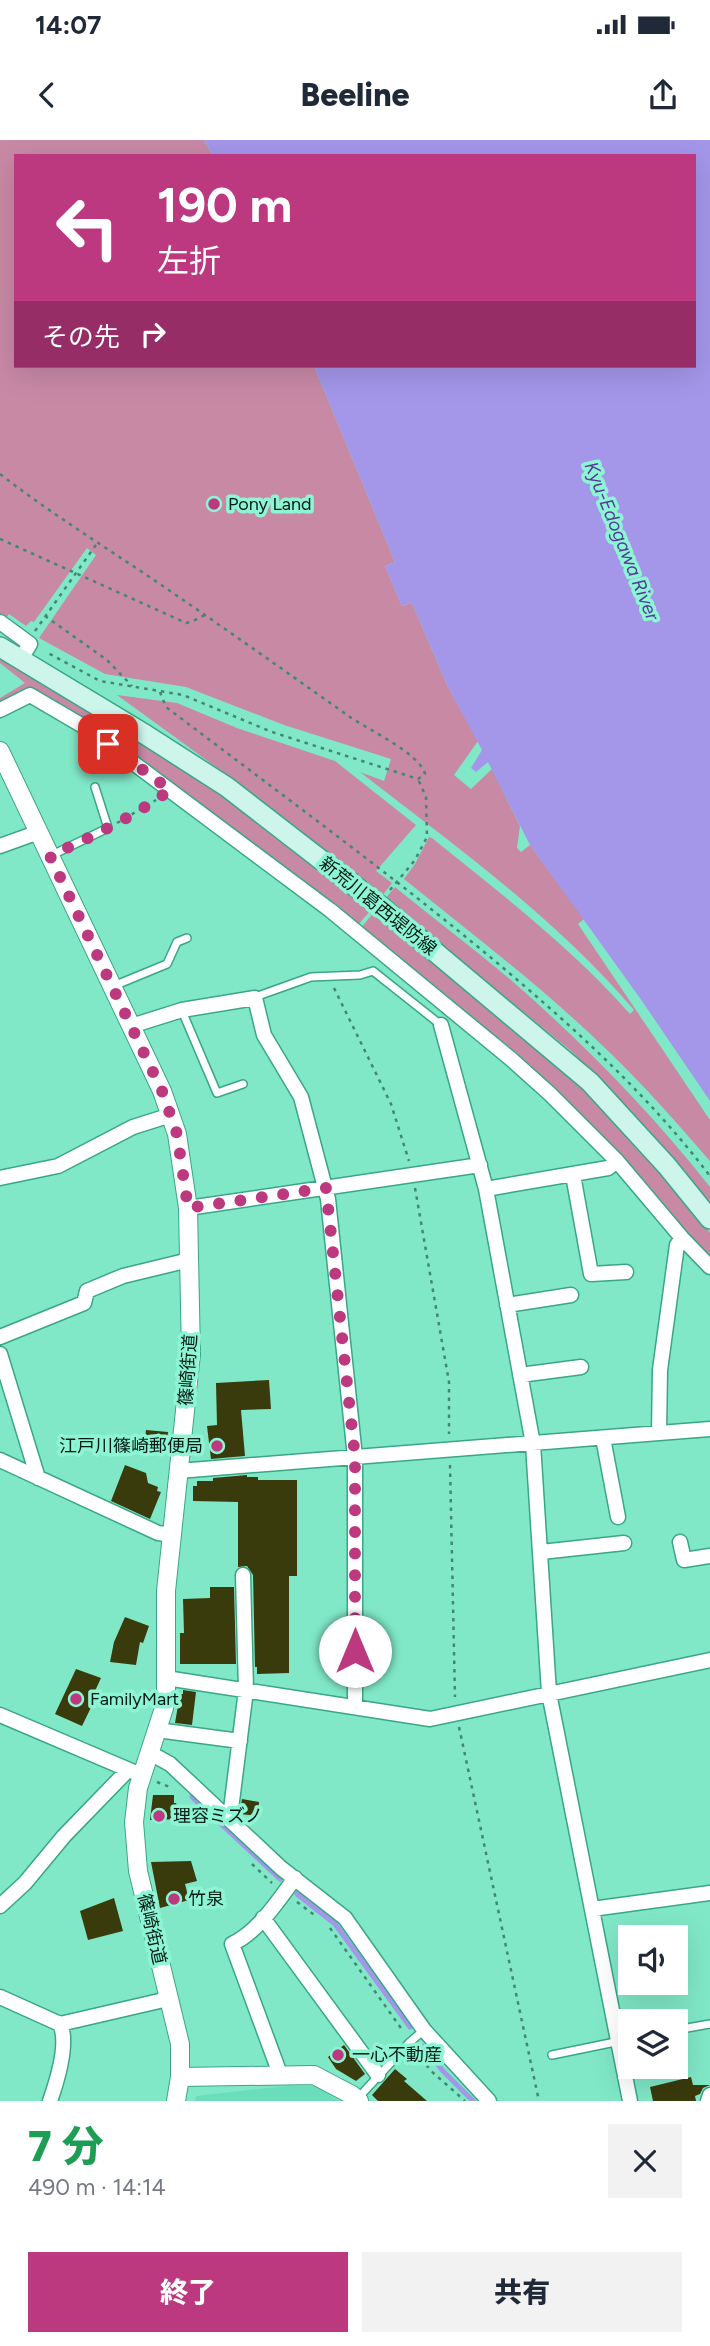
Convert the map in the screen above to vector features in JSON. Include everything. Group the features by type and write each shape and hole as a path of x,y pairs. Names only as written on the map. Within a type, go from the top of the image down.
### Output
{"main road":[{"name":"新荒川葛西堤防線","path":"0,647 25,652 227,787 378,904 590,1082 667,1166 710,1219"}],"street":[{"path":"0,622 25,652"},
{"path":"0,710 30,695 88,729 361,934 550,1094 617,1161 710,1267"},
{"name":"篠崎街道","path":"0,751 171,1115 177,1134 188,1208 191,1354 166,1591 164,1709 140,1775 135,1802 138,1871 180,2044 180,2077 176,2101"},
{"path":"0,846 39,832"},
{"path":"131,1026 182,1010 254,998 264,1035 301,1097 326,1188 355,1457 355,1707"},
{"path":"441,1025 486,1189 533,1444 550,1693 592,1909 618,2015"},
{"path":"0,1178 58,1166 133,1127 171,1115"},
{"path":"486,1189 608,1168 617,1161"},
{"path":"188,1208 480,1165"},
{"path":"573,1175 591,1275 625,1272"},
{"path":"659,1433 660,1370 677,1245 682,1238"},
{"path":"0,1337 84,1303 87,1291 123,1276 189,1260"},
{"path":"507,1305 571,1294"},
{"path":"0,1354 38,1478"},
{"path":"520,1375 581,1367"},
{"path":"178,1471 710,1429"},
{"path":"603,1438 618,1517"},
{"path":"0,1460 158,1533 172,1535"},
{"path":"680,1542 684,1560 710,1556"},
{"path":"541,1552 624,1543"},
{"path":"230,1817 246,1690 243,1575"},
{"path":"166,1678 430,1719 710,1660"},
{"path":"0,1715 140,1775 64,1836 25,1884 0,1906"},
{"path":"157,1730 240,1741"},
{"path":"150,1753 170,1765 230,1817 281,1868 345,1918 424,2030 489,2101"},
{"path":"281,2074 232,1944 241,1940 263,1919 295,1878"},
{"path":"592,1909 710,1893"},
{"path":"263,1919 378,2075"},
{"path":"0,1997 60,2024 64,2031 59,2073 50,2101"},
{"path":"60,2024 168,1999"},
{"path":"180,2077 314,2075 359,2100"},
{"path":"628,2079 630,2101"},
{"path":"708,2101 710,2095"}],"lane":[{"path":"50,856 108,828 95,787"},
{"path":"110,987 167,964 177,942 187,938"},
{"path":"254,998 311,977 360,975 373,971 441,1025"},
{"path":"182,1010 217,1093 243,1084"},
{"path":"688,2028 710,2024"},
{"path":"359,2100 378,2075 424,2030"},
{"path":"552,2055 618,2041"}],"path":[{"path":"0,474 39,504 205,615 369,730 416,759 423,766 425,774 418,779"},
{"path":"0,539 186,623 205,615"},
{"path":"39,625 98,542"},
{"path":"45,616 107,660 134,688"},
{"path":"25,652 100,681 183,695 272,732 418,779 426,797 427,838 415,860 393,886"},
{"path":"160,692 166,707 397,881 565,1022 670,1127 710,1176"},
{"path":"108,828 153,803 170,790"},
{"path":"327,976 391,1104 412,1175 449,1382 456,1713 539,2101"},
{"path":"140,1775 170,1786 178,1794"},
{"path":"250,1862 331,1929 429,2070 465,2101"}],"shaded area":[{"path":"0,140 204,140 212,154 14,154 14,368 315,368 395,562 385,566 402,606 412,603 448,687 478,741 454,775 471,789 492,769 520,826 517,848 521,852 530,845 584,919 578,924 710,1120 710,1161 646,1089 581,1025 404,879 429,837 432,838 560,944 630,1014 634,1010 572,944 538,914 360,772 384,781 391,759 284,725 186,687 105,674 39,638 96,555 87,548 34,622 31,621 26,626 9,614 5,619 0,615"},
{"path":"0,658 84,707 229,799 371,910 357,926 31,690 0,704 0,698 25,683 0,663"},
{"path":"117,695 177,703 237,728 335,761 416,825 376,871 392,883 382,896 260,799"},
{"path":"395,887 511,980 590,1053 640,1105 710,1187 710,1202 619,1098 570,1050 385,899"},
{"path":"374,912 586,1090 649,1157 710,1233 710,1261 646,1186 360,929"},
{"path":"286,2086 315,2086 339,2101 195,2101 196,2096"}],"water":[{"name":"Kyu-Edogawa River","path":"204,140 710,140 710,1101 530,845 488,762 476,772 471,768 482,750 448,687 412,603 402,606 385,566 395,562 315,368 696,368 696,154 212,154"}],"building":[{"path":"269,1380 271,1409 241,1410 245,1456 211,1459 207,1426 217,1425 216,1383"},
{"path":"146,1430 168,1432 166,1449 144,1446"},
{"path":"125,1465 146,1473 148,1483 158,1487 157,1491 161,1492 150,1519 111,1501"},
{"path":"247,1475 258,1477 258,1480 297,1480 297,1576 289,1576 289,1673 257,1674 253,1575 247,1566 238,1567 238,1502 193,1501 193,1486 197,1486 197,1481"},
{"path":"210,1587 234,1587 236,1664 180,1664 180,1633 184,1633 183,1599 210,1598"},
{"path":"125,1617 149,1626 143,1643 140,1642 136,1665 110,1662 114,1642"},
{"path":"76,1669 101,1678 95,1691 98,1693 82,1726 55,1714"},
{"path":"183,1690 196,1692 192,1725 175,1723"},
{"path":"153,1795 174,1795 174,1803 181,1819 150,1820"},
{"path":"242,1799 259,1802 258,1816 240,1814"},
{"path":"191,1861 197,1881 185,1884 189,1900 160,1908 151,1862"},
{"path":"114,1898 123,1931 88,1940 80,1911"},
{"path":"344,2045 365,2074 356,2081 336,2069 328,2057"},
{"path":"395,2069 407,2079 404,2081 427,2101 378,2101 372,2095"},
{"path":"691,2077 693,2085 710,2085 695,2096 696,2101 653,2101 650,2087"}],"waterway":[{"path":"192,1797 280,1879"},
{"path":"297,1894 335,1924 410,2027"},
{"path":"424,2046 442,2070 473,2101"}],"place":[{"name":"Pony Land","path":"214,504"},
{"name":"江戸川篠崎郵便局","path":"217,1446"},
{"name":"FamilyMart","path":"76,1699"},
{"name":"理容ミズノ","path":"159,1816"},
{"name":"竹泉","path":"174,1899"},
{"name":"一心不動産","path":"338,2055"}],"route":[{"path":"108,744 170,790 153,803 108,828 50,856 110,987 162,1091 177,1134 188,1208 326,1188 355,1457 355,1651"}]}
